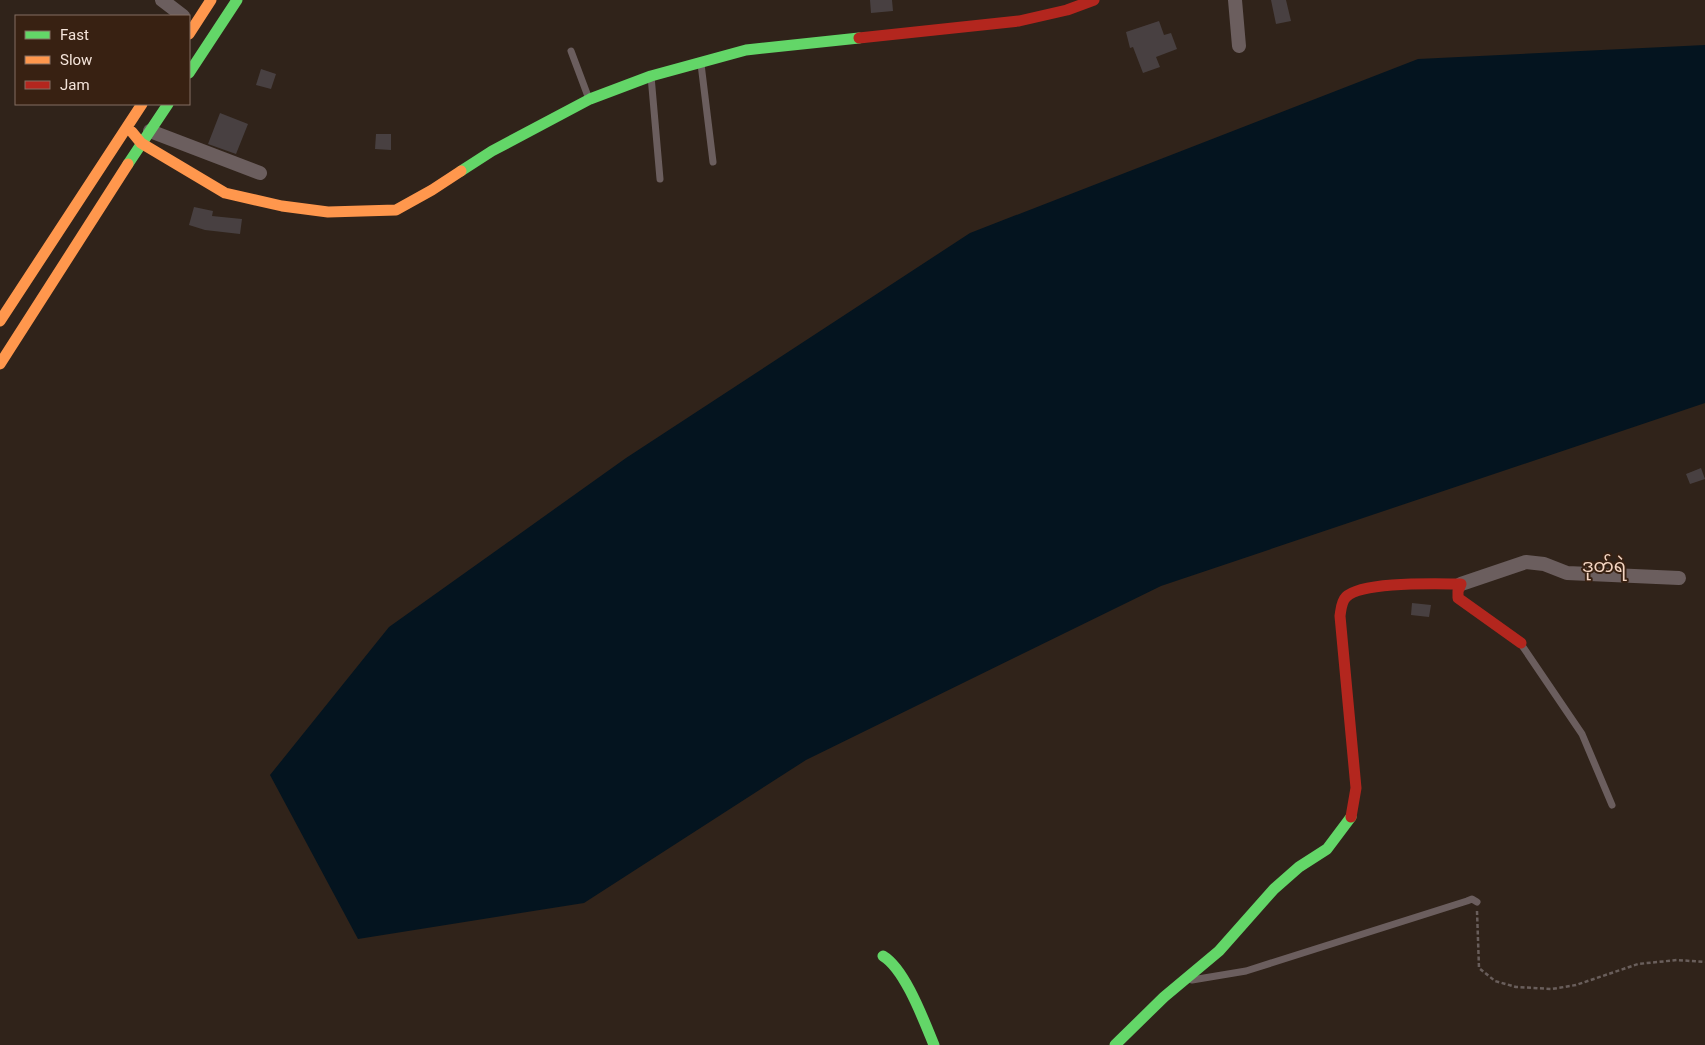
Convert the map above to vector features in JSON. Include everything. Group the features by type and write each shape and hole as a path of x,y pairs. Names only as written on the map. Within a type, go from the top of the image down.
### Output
{"street":[{"path":"162,0 182,15"},
{"path":"191,27 211,0"},
{"path":"190,70 237,0"},
{"path":"127,126 141,143 225,193 282,206 328,212 396,210 432,190 492,151 590,100 650,76 746,50 1019,21 1052,15 1094,0"},
{"path":"1236,0 1239,46"},
{"path":"0,322 141,105"},
{"path":"0,364 167,105"},
{"path":"150,131 260,174"},
{"path":"1115,1045 1164,997 1219,951 1274,889 1298,867 1327,849 1351,817 1356,788 1340,616 1344,599 1351,593 1384,586 1461,584 1526,562 1544,564 1567,573 1679,578"},
{"path":"1461,584 1458,598 1521,643"},
{"path":"883,956 890,960 913,995 934,1045"}],"lane":[{"path":"571,51 590,100"},
{"path":"701,61 713,162"},
{"path":"650,76 660,179"},
{"path":"1521,643 1582,734 1612,806"},
{"path":"1182,982 1246,971 1467,901 1477,902"}],"path":[{"path":"1477,902 1479,968 1495,981 1516,987 1552,989 1576,985 1638,964 1676,960 1705,962"}],"water":[{"path":"1705,45 1705,403 1161,586 806,760 584,903 358,939 270,775 389,627 626,458 970,233 1418,59"}],"building":[{"path":"870,0 892,0 893,11 871,13"},
{"path":"1271,0 1286,0 1291,21 1276,24"},
{"path":"1159,21 1164,35 1171,33 1177,49 1156,57 1160,67 1143,73 1133,47 1130,48 1126,32"},
{"path":"261,69 276,74 271,89 256,85"},
{"path":"220,113 248,124 236,154 208,144"},
{"path":"376,134 391,134 391,150 375,149"},
{"path":"194,207 213,211 212,216 242,219 240,234 205,230 189,225"},
{"path":"1701,468 1705,479 1690,484 1686,474"},
{"path":"1412,603 1431,605 1429,617 1411,615"}],"traffic: fast":[{"path":"190,71 237,0"},
{"path":"461,171 492,151 590,99 651,76 746,50 859,38"},
{"path":"128,164 167,105"},
{"path":"1115,1045 1164,997 1219,951 1274,889 1299,867 1327,849 1351,817"},
{"path":"883,956 899,972 906,984 934,1045"}],"traffic: slow":[{"path":"190,32 211,0"},
{"path":"0,321 141,105"},
{"path":"132,132 141,143 225,193 282,206 328,212 396,210 461,171"},
{"path":"0,364 128,164"}],"traffic: jam":[{"path":"859,38 1019,21 1067,10 1094,0"},
{"path":"1351,817 1356,788 1340,616 1344,599 1355,592 1367,588 1400,584 1461,584 1458,598 1521,643"}],"district":[{"name":"ဒုတ်ရဲ","path":"1604,565"}]}
